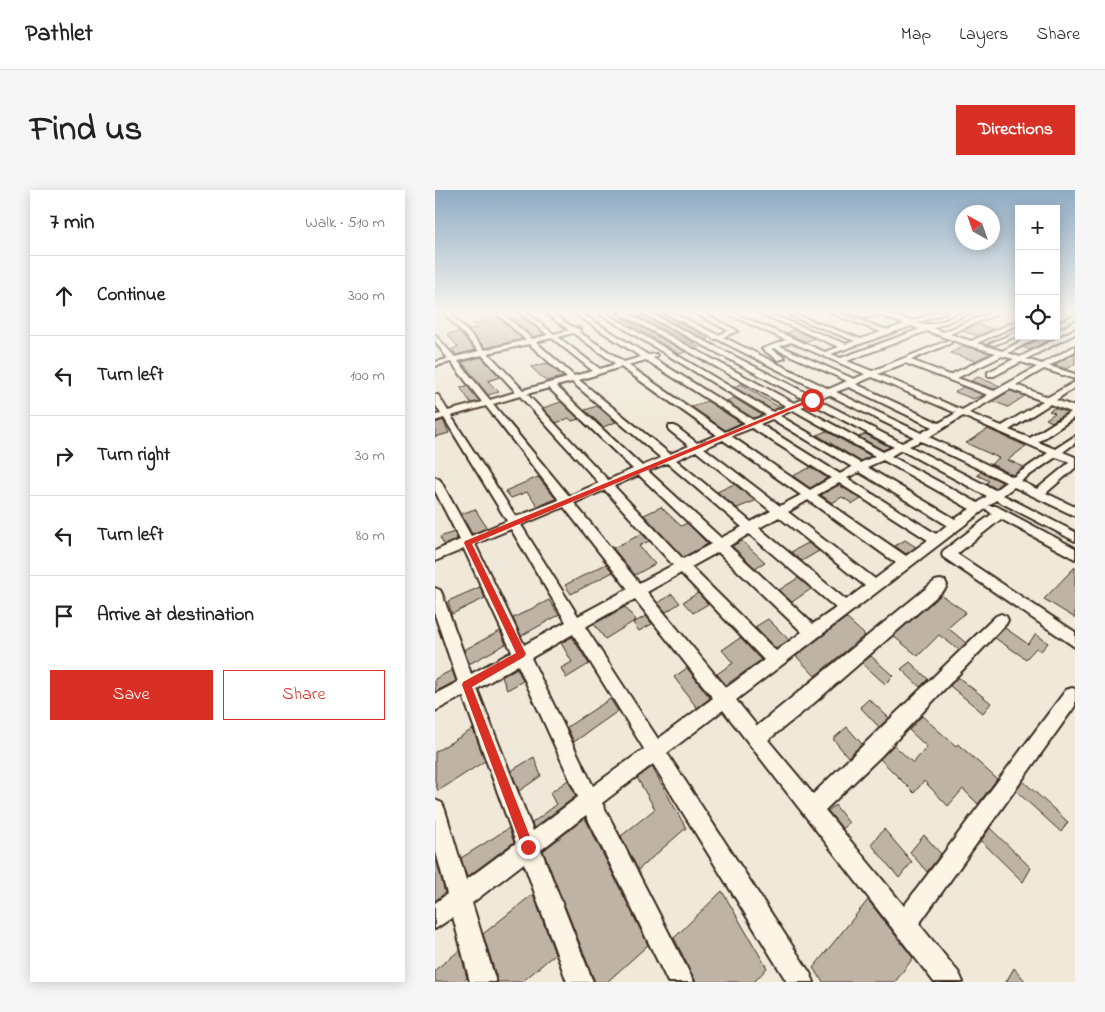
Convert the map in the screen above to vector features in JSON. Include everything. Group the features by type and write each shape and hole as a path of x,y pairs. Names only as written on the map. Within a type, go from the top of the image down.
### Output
{"street":[{"path":"444,349 950,982"},
{"path":"480,349 682,566 775,661"},
{"path":"435,364 501,349"},
{"path":"539,349 846,608"},
{"path":"568,349 598,371"},
{"path":"599,349 906,563"},
{"path":"634,349 937,540"},
{"path":"662,349 956,525"},
{"path":"441,416 677,349"},
{"path":"687,349 883,455 985,503 1075,537"},
{"path":"715,349 901,446 1000,514 1075,554"},
{"path":"749,349 938,426"},
{"path":"768,349 765,350 792,364"},
{"path":"780,349 843,386 921,436 1038,494 1073,508"},
{"path":"813,349 1075,462 1038,494"},
{"path":"825,354 839,349"},
{"path":"841,361 872,349"},
{"path":"990,349 1075,376"},
{"path":"950,378 1011,349"},
{"path":"991,374 1038,349"},
{"path":"435,703 839,478 921,436 1073,349"},
{"path":"435,556 605,484 933,350 943,353"},
{"path":"906,361 993,394"},
{"path":"1002,368 1025,376"},
{"path":"1003,430 1075,384"},
{"path":"550,385 813,633"},
{"path":"1008,385 1075,412"},
{"path":"435,397 441,416 514,523 575,626 801,982"},
{"path":"1031,442 1075,412"},
{"path":"672,428 875,586"},
{"path":"435,918 1013,482 1075,439"},
{"path":"435,480 468,543 590,800 681,982"},
{"path":"1000,514 948,554 1075,640"},
{"path":"756,738 808,697 940,585"},
{"path":"435,594 467,685 580,982"},
{"path":"812,809 1001,620"},
{"path":"905,924 1072,696"},
{"path":"435,810 483,982"}],"building":[{"path":"452,349 474,349 475,350 456,355"},
{"path":"671,349 680,349 686,352 679,354"},
{"path":"959,349 975,349 991,353 975,361 950,353"},
{"path":"1075,353 1075,364 1067,369 1054,365"},
{"path":"481,357 500,377 488,381 499,392 488,395 462,362"},
{"path":"547,363 563,377 546,381 531,367"},
{"path":"978,377 1000,386 994,389 971,381"},
{"path":"741,384 777,406 782,406 773,410 734,387"},
{"path":"467,386 479,401 471,403 460,387"},
{"path":"963,387 984,395 973,399 955,392"},
{"path":"1010,391 1025,396 1008,407 993,401"},
{"path":"734,398 762,415 753,418 726,401"},
{"path":"707,401 741,423 725,430 692,407"},
{"path":"561,402 579,419 572,421 569,418 556,423 543,408"},
{"path":"597,406 616,422 603,427 585,410"},
{"path":"1054,408 1067,412 1052,422 1046,419 1055,413 1049,411"},
{"path":"443,420 449,433 435,437 435,423"},
{"path":"988,429 1026,446 1008,460 1024,467 1013,475 991,464 999,458 966,443"},
{"path":"826,431 871,456 860,461 817,435"},
{"path":"865,434 890,447 883,450 859,437"},
{"path":"811,467 827,478 810,488 793,476"},
{"path":"981,472 1002,482 995,488 986,483 989,481 977,475"},
{"path":"538,477 556,499 538,506 527,492 511,498 505,491"},
{"path":"734,484 755,501 737,508 717,492"},
{"path":"839,485 861,499 853,504 842,497 832,503 821,495"},
{"path":"661,507 681,526 687,523 708,544 683,557 644,515"},
{"path":"475,509 487,528 472,534 461,514"},
{"path":"454,532 457,539 444,545 440,537"},
{"path":"642,534 649,541 639,546 655,564 635,575 613,548"},
{"path":"905,540 916,547 906,554 895,546"},
{"path":"742,541 765,562 755,568 732,546"},
{"path":"808,543 819,551 802,561 791,552"},
{"path":"606,564 613,572 571,594 565,585"},
{"path":"1075,567 1075,618 1044,599"},
{"path":"798,578 811,589 792,602 779,590"},
{"path":"480,587 485,598 452,614 448,601"},
{"path":"698,593 708,604 693,613 683,602"},
{"path":"672,594 680,603 666,612 658,603"},
{"path":"941,595 966,612 948,628 966,643 959,650 939,635 918,656 893,636"},
{"path":"549,600 559,615 521,636 513,618"},
{"path":"625,607 636,620 605,639 594,624"},
{"path":"646,616 652,624 639,631 633,623"},
{"path":"846,618 865,635 815,676 796,656"},
{"path":"768,619 789,640 776,649 755,627"},
{"path":"1005,628 1028,644 1036,634 1048,643 1041,651 1036,648 1026,659 995,638"},
{"path":"500,631 506,644 469,664 464,650"},
{"path":"572,637 589,664 566,678 561,668 572,662 561,643"},
{"path":"740,638 761,660 726,685 717,674 733,663 722,650"},
{"path":"871,656 893,676 885,684 862,663"},
{"path":"910,662 928,679 920,687 901,669"},
{"path":"517,668 523,681 507,690 502,677"},
{"path":"687,668 710,698 697,708 674,677"},
{"path":"452,670 456,681 435,692 435,679"},
{"path":"958,677 991,703 983,713 950,686"},
{"path":"610,699 618,711 574,742 567,727"},
{"path":"869,699 889,718 879,727 860,707"},
{"path":"922,716 956,746 958,744 997,779 978,804 963,789 948,806 924,781 914,793 880,759 894,745 913,763 927,747 909,730"},
{"path":"847,727 862,744 848,757 833,739"},
{"path":"473,729 485,761 438,791 435,781 435,752"},
{"path":"534,757 541,776 519,791 511,771"},
{"path":"652,767 686,828 638,870 621,836 655,809 637,778"},
{"path":"568,780 576,796 534,828 532,823 556,805 550,793"},
{"path":"1023,781 1068,822 1061,832 1016,791"},
{"path":"835,805 849,823 843,829 828,811"},
{"path":"585,818 648,945 607,982 595,982 543,851"},
{"path":"509,828 514,842 467,877 461,858"},
{"path":"990,828 1031,868 1023,882 981,841"},
{"path":"884,829 912,862 899,878 871,844"},
{"path":"924,835 941,854 927,872 910,852"},
{"path":"435,855 445,893 435,901"},
{"path":"722,891 767,968 754,982 696,982 674,938"},
{"path":"533,894 555,954 522,982 498,982 483,934"},
{"path":"868,900 913,958 895,982 823,982 813,968"},
{"path":"460,950 467,978 463,982 435,982 435,970"},
{"path":"1014,968 1026,982 1006,982"}],"route":[{"path":"528,847 467,685 521,654 468,543 697,446 812,400"}]}
